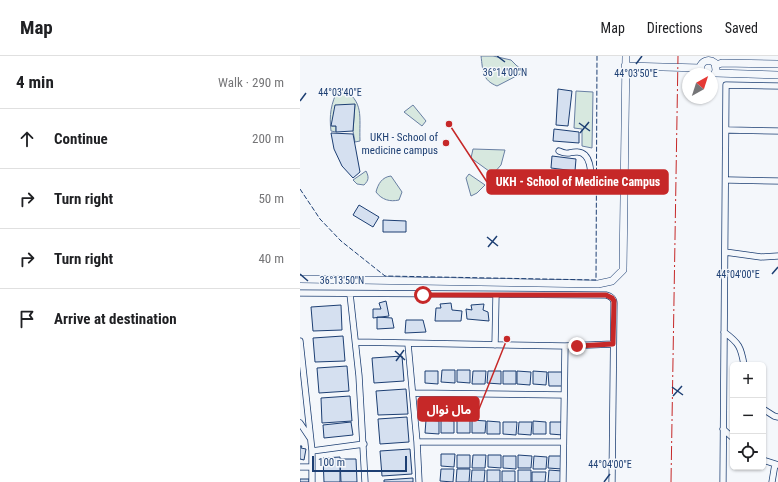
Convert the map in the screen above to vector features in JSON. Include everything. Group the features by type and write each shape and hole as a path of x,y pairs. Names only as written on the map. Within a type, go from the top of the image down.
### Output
{"street":[{"path":"300,279 598,284 612,281 623,270 626,56"},
{"path":"625,66 703,65 710,60 722,63 778,64"},
{"path":"718,74 778,75"},
{"path":"723,482 726,85 778,86"},
{"path":"729,130 778,132"},
{"path":"541,181 553,186 572,189 584,188 591,182 589,160 585,155 578,152 568,154 559,151"},
{"path":"729,180 778,181"},
{"path":"725,252 762,257 778,256"},
{"path":"300,293 608,295 614,301 612,482"},
{"path":"350,294 356,342 364,444 365,482"},
{"path":"496,295 496,345"},
{"path":"724,332 740,346 743,362"},
{"path":"300,341 312,451 312,482"},
{"path":"356,342 564,346 613,344"},
{"path":"408,344 414,393 419,482"},
{"path":"563,482 564,346"},
{"path":"414,393 564,395"},
{"path":"766,411 778,417"},
{"path":"300,423 310,440"},
{"path":"723,429 730,435"},
{"path":"417,442 563,442"},
{"path":"312,451 364,444"},
{"path":"766,461 776,465 772,482"},
{"path":"300,467 312,467"}],"shaded area":[{"path":"481,56 493,56 511,60 517,66 526,71 497,86 492,84 488,81 484,74"},
{"path":"341,88 354,98 357,104 360,117 360,141 355,142 353,131 355,104 332,126 336,126 336,132 331,131 330,115 332,105 338,89"},
{"path":"576,91 593,92 592,148 582,146 582,129 574,128"},
{"path":"413,105 426,121 422,126 404,112"},
{"path":"473,149 505,150 501,165 493,174 471,158"},
{"path":"366,171 368,178 364,185 357,184 353,180"},
{"path":"469,174 485,185 477,193 471,196 466,178"},
{"path":"391,176 402,192 399,200 386,200 376,192 381,181"}],"building":[{"path":"558,89 572,91 568,126 556,125"},
{"path":"355,104 353,131 336,132 336,126 331,126 335,105"},
{"path":"554,129 579,132 579,143 553,141"},
{"path":"331,133 353,134 360,172 353,178 342,166 334,149"},
{"path":"552,156 576,159 575,171 551,168"},
{"path":"359,205 379,217 373,227 353,215"},
{"path":"383,220 406,221 406,232 383,232"},
{"path":"386,301 389,316 373,318 373,309 381,309 379,303"},
{"path":"451,303 452,310 462,311 461,321 435,321 436,308 441,308 440,304"},
{"path":"484,304 483,310 488,312 489,321 467,319 466,309 472,310 471,305"},
{"path":"341,305 342,330 313,331 311,307"},
{"path":"377,317 392,318 394,328 377,329"},
{"path":"406,320 423,320 426,332 405,333"},
{"path":"343,336 345,361 315,362 313,338"},
{"path":"402,356 404,381 374,383 372,358"},
{"path":"347,366 349,391 319,393 317,368"},
{"path":"442,370 455,370 455,383 441,382"},
{"path":"457,370 470,370 470,383 457,382"},
{"path":"425,371 438,371 438,384 425,383"},
{"path":"473,371 486,371 485,384 472,384"},
{"path":"488,371 501,371 501,384 487,383"},
{"path":"503,371 516,371 516,384 503,384"},
{"path":"517,371 531,372 530,385 517,384"},
{"path":"533,371 547,372 546,385 533,384"},
{"path":"548,372 562,372 562,386 549,386"},
{"path":"406,389 408,414 378,415 376,391"},
{"path":"350,396 352,421 322,423 321,398"},
{"path":"407,417 409,442 380,444 378,419"},
{"path":"426,420 439,421 439,434 425,433"},
{"path":"441,420 454,421 454,433 441,433"},
{"path":"457,420 470,420 470,433 457,433"},
{"path":"472,420 486,421 485,433 472,433"},
{"path":"487,421 500,422 500,434 487,434"},
{"path":"533,421 546,422 546,434 533,434"},
{"path":"351,422 353,435 324,438 323,425"},
{"path":"503,422 517,422 516,435 503,434"},
{"path":"519,422 532,422 531,435 518,434"},
{"path":"550,422 563,422 563,435 550,434"},
{"path":"300,446 302,446 301,448 306,449 304,460 300,459"},
{"path":"410,449 412,474 382,476 380,451"},
{"path":"441,454 455,454 454,467 441,466"},
{"path":"457,455 470,455 470,468 457,468"},
{"path":"473,455 486,455 485,468 472,468"},
{"path":"488,455 501,455 501,468 488,467"},
{"path":"518,455 532,456 531,468 518,468"},
{"path":"503,456 516,456 516,469 503,468"},
{"path":"534,456 547,457 546,469 533,469"},
{"path":"549,456 562,456 562,469 548,468"},
{"path":"340,457 340,482 324,482 323,458"},
{"path":"340,459 356,459 357,482 341,482"},
{"path":"441,469 454,469 453,482 440,481"},
{"path":"457,469 470,469 469,482 456,482"},
{"path":"472,470 485,470 484,482 471,482"},
{"path":"487,470 500,470 500,482 487,482"},
{"path":"518,470 531,470 531,482 518,482"},
{"path":"549,470 562,471 562,482 548,482"},
{"path":"502,471 515,471 515,482 502,482"},
{"path":"532,472 546,472 545,482 532,482"},
{"path":"413,478 413,482 384,482 384,480"},
{"path":"300,479 309,479 309,482 300,482"}],"fence":[{"path":"300,189 320,219 341,241 385,276 596,280 597,56"}],"power":[{"path":"671,482 678,56"}],"place":[{"name":"UKH - School of Medicine Campus","path":"449,124"},
{"name":"UKH - School of medicine campus","path":"446,143"},
{"name":"مال نوال","path":"507,339"}],"route":[{"path":"423,295 610,296 614,301 613,344 577,346"}]}
